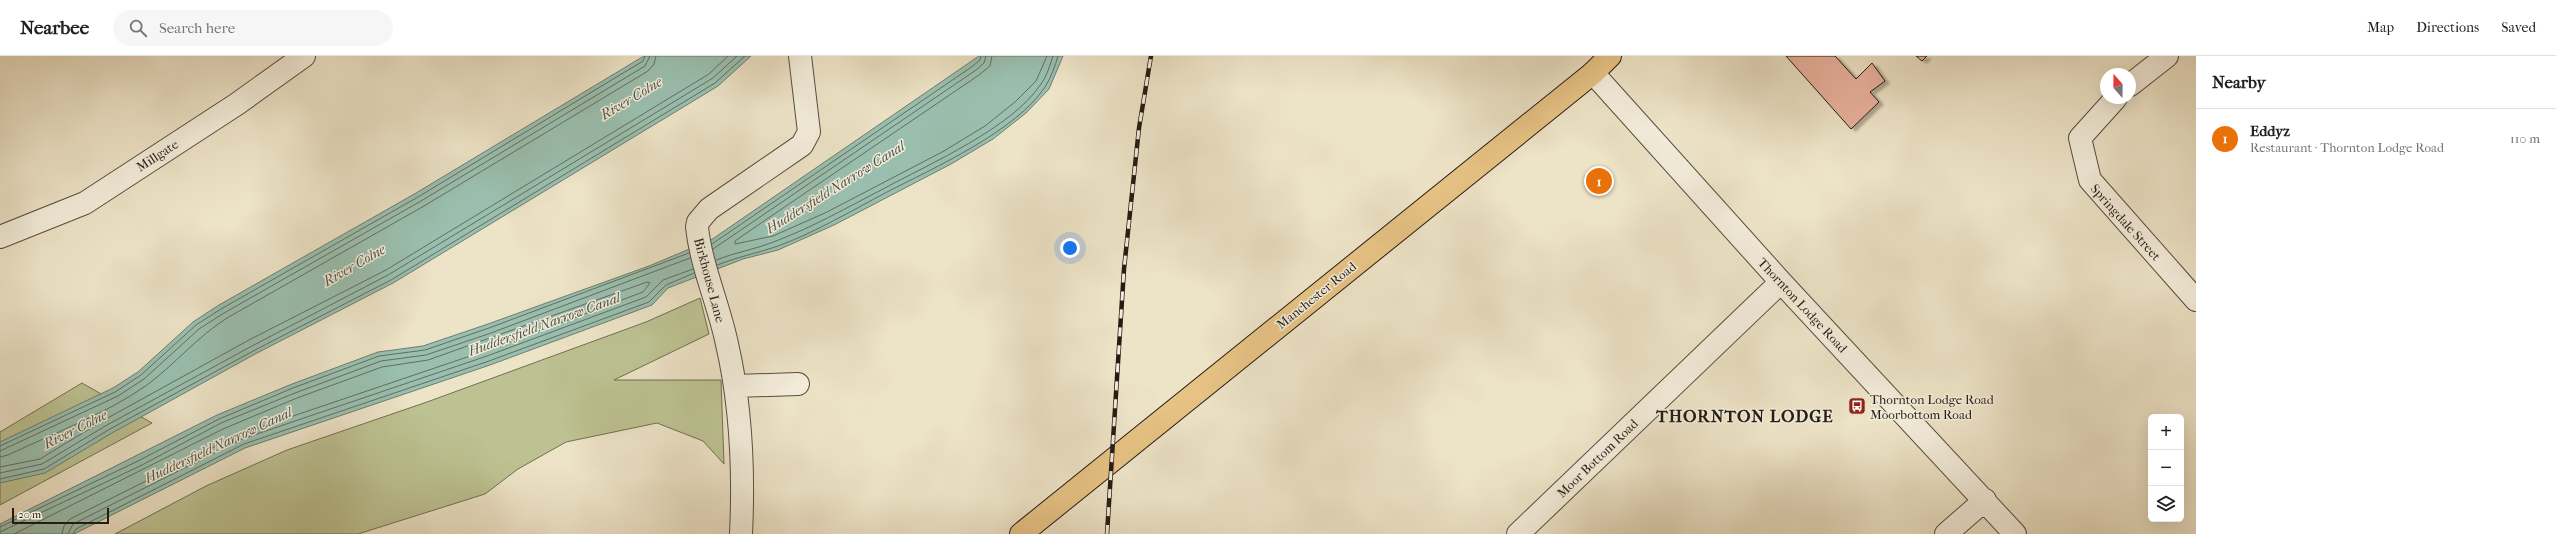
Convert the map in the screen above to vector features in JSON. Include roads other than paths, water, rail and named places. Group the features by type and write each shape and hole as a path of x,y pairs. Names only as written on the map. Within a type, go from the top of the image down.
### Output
{"main road":[{"name":"Manchester Road","path":"1021,534 1593,73 1610,56"}],"street":[{"name":"Millgate","path":"0,237 85,203 237,104 304,56"},
{"name":"Birkhouse Lane","path":"741,534 743,504 736,386 713,290 698,239 698,222 709,209 802,145 807,138 809,123 800,56"},
{"path":"2136,80 2167,56"},
{"name":"Thornton Lodge Road","path":"1593,73 1781,282 2015,534"},
{"name":"Springdale Street","path":"2111,104 2080,138 2090,180 2196,300"},
{"name":"Moor Bottom Road","path":"1518,534 1781,282"},
{"path":"736,386 798,384"},
{"path":"1946,534 1985,500"}],"water":[{"name":"River Colne","path":"644,56 751,56 718,86 393,283 257,353 112,433 45,473 0,483 0,442 113,388 138,372 193,322 219,305 416,193"},
{"name":"Huddersfield Narrow Canal","path":"979,56 1063,56 1049,89 1026,113 993,139 951,164 834,225 778,250 743,259 668,288 652,305 490,365 245,448 74,534 0,534 0,524 217,415 292,384 378,352 423,346 649,266 711,240"}],"railway":[{"path":"1107,534 1124,269 1139,128 1151,56"}],"place":[{"name":"Eddyz","path":"1599,181"},
{"name":"Thornton Lodge Road Moorbottom Road","path":"1857,406"}],"district":[{"name":"THORNTON LODGE","path":"1745,416"}]}
